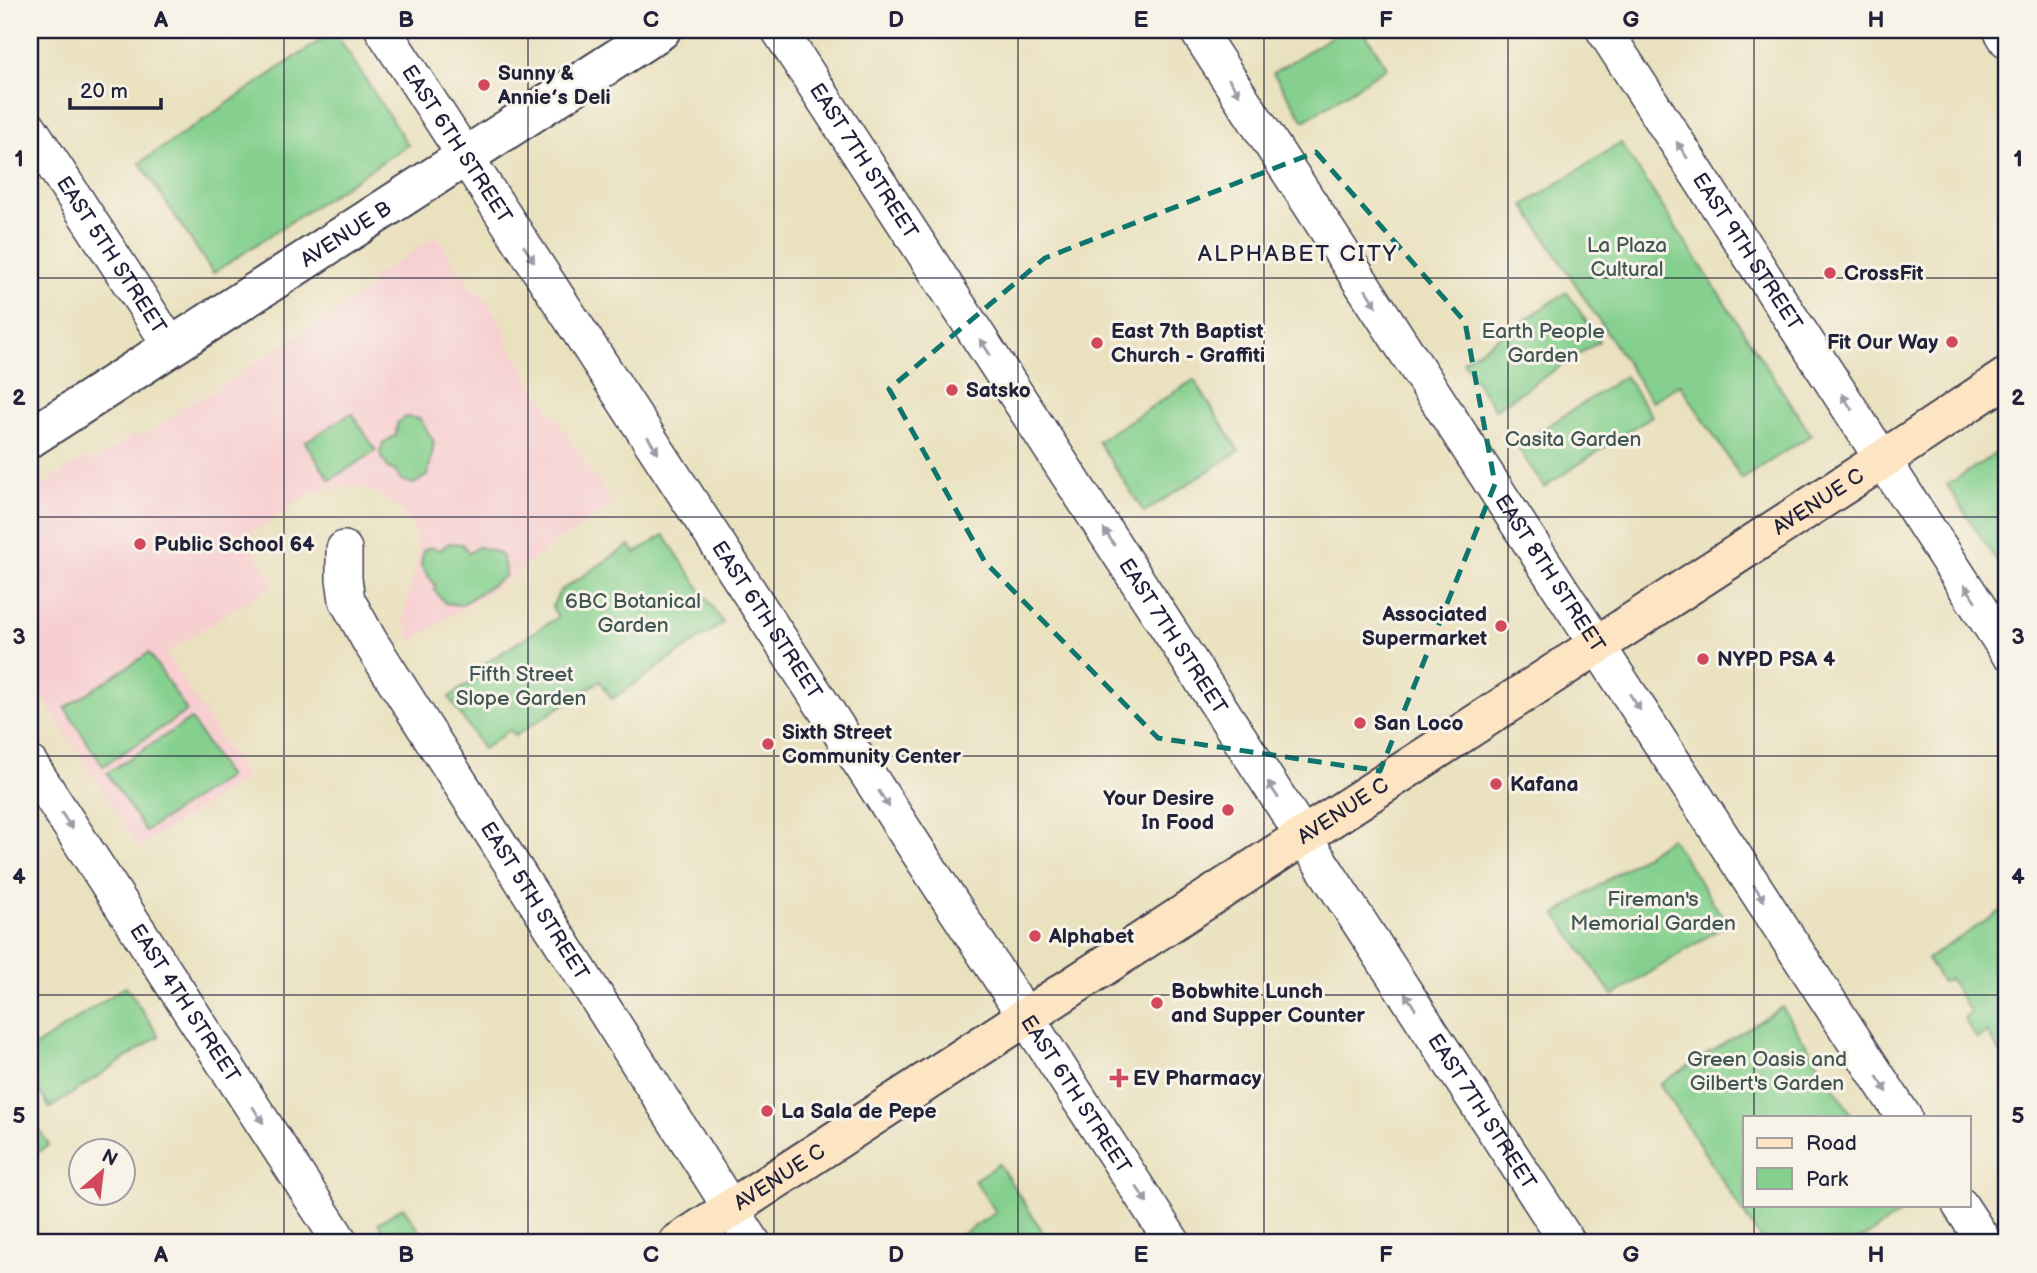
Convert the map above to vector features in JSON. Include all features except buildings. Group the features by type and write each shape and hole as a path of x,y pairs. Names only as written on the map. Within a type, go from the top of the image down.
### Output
{"main road":[{"name":"AVENUE C","path":"678,1243 2007,377"}],"street":[{"name":"EAST 6TH STREET","path":"383,30 1173,1243"},
{"name":"AVENUE B","path":"30,438 661,30"},
{"name":"EAST 7TH STREET","path":"779,30 1568,1243"},
{"name":"EAST 8TH STREET","path":"1196,30 1903,1116"},
{"name":"EAST 9TH STREET","path":"1604,30 2007,651"},
{"path":"2001,30 2007,40"},
{"name":"EAST 5TH STREET","path":"30,129 171,346"},
{"name":"EAST 5TH STREET","path":"344,549 347,600 369,640 754,1243"},
{"name":"EAST 4TH STREET","path":"30,764 341,1243"},
{"path":"1961,1206 1985,1243"}],"highlighted area":[{"path":"1316,152 1465,322 1495,484 1380,771 1158,738 985,562 889,389 1045,258"}],"shaded area":[{"name":"Public School 64","path":"437,236 474,293 479,290 508,335 504,338 613,506 544,551 510,579 412,641 404,623 419,552 413,528 400,509 377,493 351,486 332,488 294,504 246,538 275,583 166,653 247,779 139,848 30,678 30,493 85,457 90,463 136,433 140,438 177,414 176,411 198,397 200,399 372,287 369,280"}],"green space":[{"path":"1342,30 1363,30 1387,67 1304,121 1273,73"},
{"path":"334,31 408,145 213,273 140,163"},
{"name":"La Plaza Cultural","path":"1621,143 1811,435 1742,479 1680,384 1652,402 1524,205"},
{"name":"Earth People Garden","path":"1567,292 1599,341 1495,409 1463,361"},
{"name":"Casita Garden","path":"1625,376 1652,416 1544,487 1517,446"},
{"path":"1194,380 1239,451 1144,512 1098,441"},
{"path":"352,413 376,451 330,480 305,442"},
{"path":"406,417 420,419 434,442 428,475 414,484 401,480 394,470 389,469 380,454 383,443 396,435 397,423"},
{"path":"2007,446 2007,577 1947,485"},
{"name":"6BC Botanical Garden","path":"664,535 723,623 612,699 600,681 515,736 510,730 483,749 449,697 474,680 478,668 558,617 552,607 560,591 630,545 635,553"},
{"path":"449,543 462,544 469,553 478,547 500,554 504,562 505,576 461,605 445,603 421,566 423,551 430,547 440,550"},
{"path":"149,653 187,711 103,766 65,708"},
{"path":"191,719 228,777 145,831 107,773"},
{"name":"Fireman's Memorial Garden","path":"1671,838 1727,924 1613,996 1556,914"},
{"path":"2007,907 2007,1050 2001,1054 1987,1032 1977,1039 1964,1018 1971,1013 1949,979 1942,982 1927,959"},
{"path":"126,986 159,1036 50,1108 30,1077 30,1050"},
{"name":"Green Oasis and Gilbert's Garden","path":"1782,1007 1852,1116 1743,1116 1743,1206 1911,1207 1855,1243 1763,1243 1660,1084"},
{"path":"35,1123 49,1145 30,1157 30,1127"},
{"path":"999,1164 1050,1243 949,1243 996,1212 974,1180"},
{"path":"403,1207 428,1243 391,1243 378,1223"}],"place":[{"name":"Sunny & Annie’s Deli","path":"484,85"},
{"name":"CrossFit","path":"1830,273"},
{"name":"Fit Our Way","path":"1952,342"},
{"name":"East 7th Baptist Church - Graffiti","path":"1097,343"},
{"name":"Satsko","path":"952,390"},
{"name":"Public School 64","path":"140,544"},
{"name":"Associated Supermarket","path":"1501,626"},
{"name":"NYPD PSA 4","path":"1703,659"},
{"name":"San Loco","path":"1360,723"},
{"name":"Sixth Street Community Center","path":"768,744"},
{"name":"Kafana","path":"1496,784"},
{"name":"Your Desire In Food","path":"1228,810"},
{"name":"Alphabet","path":"1035,936"},
{"name":"Bobwhite Lunch and Supper Counter","path":"1157,1003"},
{"name":"EV Pharmacy","path":"1119,1078"},
{"name":"La Sala de Pepe","path":"767,1111"}],"district":[{"name":"ALPHABET CITY","path":"1298,254"}],"park label":[{"name":"Fifth Street Slope Garden","path":"521,686"}]}
